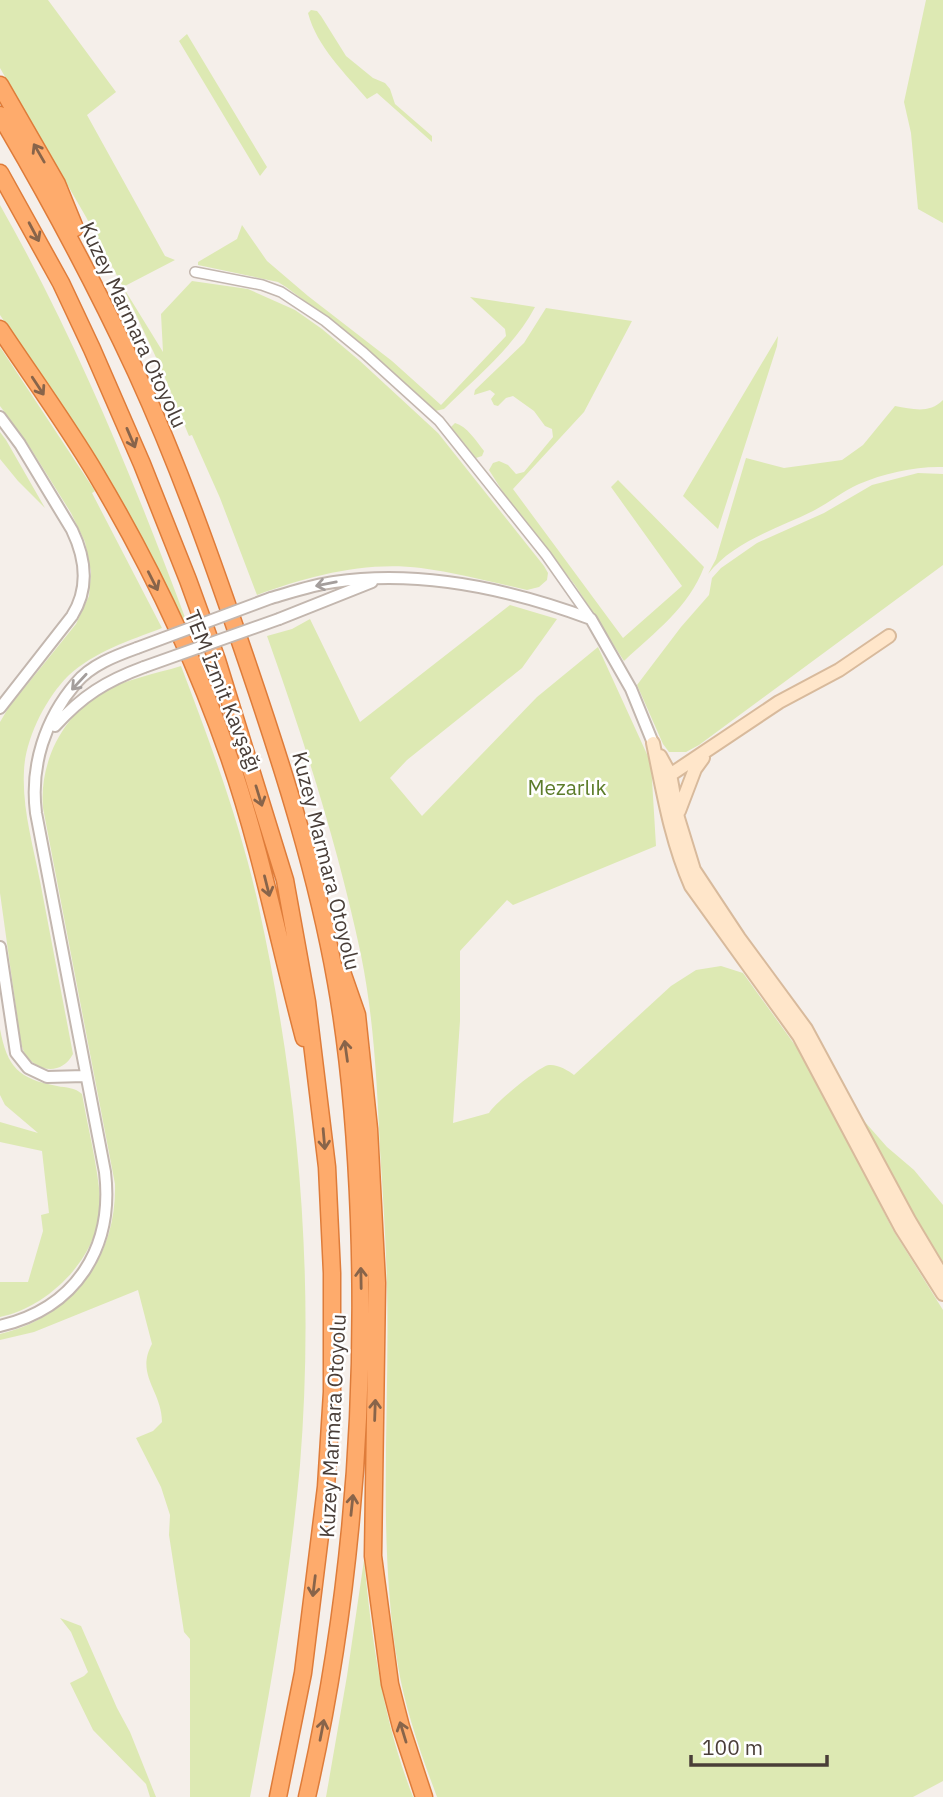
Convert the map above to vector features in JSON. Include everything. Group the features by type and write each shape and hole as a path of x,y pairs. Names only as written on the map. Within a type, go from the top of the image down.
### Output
{"highway":[{"path":"0,85 57,184 136,373"},
{"name":"Kuzey Marmara Otoyolu","path":"0,115 63,224 136,373 205,540 271,732 320,905 336,984 348,1063 357,1167 361,1373 347,1558 322,1731 307,1797"},
{"name":"Kuzey Marmara Otoyolu","path":"0,173 61,283 117,404 166,523 217,660 285,880 307,1002 327,1167 332,1273 332,1392 326,1487 303,1673 278,1797"},
{"name":"TEM İzmit Kavşağı","path":"0,329 95,472 118,512 172,618 203,688 245,806 321,1105"},
{"path":"320,905 357,1015 369,1129 377,1283 373,1556 390,1685 424,1797"},
{"path":"267,1797 303,1673"}],"main road":[{"path":"665,778 779,702 839,670 889,636"},
{"path":"653,743 671,758 681,761 709,750"},
{"path":"653,743 694,870 739,938 806,1029 909,1220 943,1277"},
{"path":"678,818 683,797 695,769 709,750"},
{"path":"665,778 682,866 691,886 799,1036 900,1225 943,1294"}],"street":[{"path":"195,272 262,285 281,292 364,353 439,421 546,555 591,620 631,689 653,743"},
{"path":"0,417 20,444 72,530 79,545 85,578 81,599 72,616 0,708"},
{"path":"0,1326 15,1323 44,1310 69,1289 89,1262 103,1232 107,1214 106,1182 34,794 37,759 44,739 77,682 116,655 271,598 332,582 423,578 468,585 558,607 591,620"},
{"path":"44,739 71,708 93,691 120,676 381,579"},
{"path":"0,947 16,1053 28,1068 47,1077 85,1076"}],"green space":[{"path":"0,0 48,0 116,92 87,115 165,256 175,260 123,287 0,68"},
{"path":"926,0 943,0 943,223 918,209 911,133 904,102"},
{"path":"311,10 317,11 321,16 346,56 373,78 385,83 395,104 432,136 432,142 377,93 367,99 318,37 308,13"},
{"path":"187,34 267,167 260,176 179,41"},
{"path":"0,205 78,357 145,514 186,620 182,621 74,426 0,315"},
{"path":"242,225 267,261 392,361 441,405 506,336 505,329 470,297 535,307 494,361 444,409 435,411 354,338 278,282 198,265 198,262 237,239"},
{"path":"192,281 248,289 295,310 360,361 438,433 544,566 548,573 547,580 539,587 527,590 421,568 358,568 317,576 257,595 220,498 192,435 189,436 123,287 163,352 161,314"},
{"path":"546,308 632,321 584,412 513,489 623,638 682,586 611,487 618,480 704,567 680,607 624,661 575,585 508,500 489,470 493,463 499,461 508,465 516,474 524,472 553,437 552,429 545,426 534,411 513,396 506,398 498,406 494,405 491,399 495,394 490,390 474,395 475,390 524,343"},
{"path":"778,336 777,346 718,529 683,496"},
{"path":"0,347 95,491 92,493 162,628 101,653 78,667 60,685 45,707 28,746 24,771 26,813 73,1054 63,1066 50,1069 30,1060 24,1052 20,1037 0,893 0,722 76,624 89,596 91,572 85,542 71,513 26,441 0,406"},
{"path":"943,400 943,467 901,471 859,484 813,511 743,544 708,574 716,559 746,458 784,468 842,460 863,445 895,406 926,409"},
{"path":"455,423 463,427 484,451 482,456 476,458 451,427"},
{"path":"0,432 6,440 45,508 0,459"},
{"path":"918,473 943,474 943,565 699,745 686,752 669,752 637,685 709,595 712,578 721,568 757,543 824,513 872,485"},
{"name":"Mezarlık","path":"510,605 557,619 522,668 407,760 390,778 422,816 537,697 598,647 651,763 656,846 513,905 507,900 460,951 460,1021 453,1123 489,1113 517,1086 549,1065 566,1069 574,1075 671,986 696,970 721,966 743,973 805,1059 893,1230 943,1310 943,1781 913,1797 437,1797 420,1749 398,1666 388,1571 387,1269 369,1003 352,914 331,834 267,636 292,629 310,619 360,722"},
{"path":"181,666 214,755 252,877 284,1046 300,1185 306,1325 300,1465 279,1632 250,1797 190,1797 190,1639 184,1632 169,1535 170,1515 161,1487 136,1438 153,1431 162,1422 146,1365 152,1344 138,1290 34,1332 0,1340 0,1334 26,1326 49,1314 69,1298 85,1280 108,1236 114,1211 115,1184 43,808 45,774 56,741 76,713 89,702 121,684"},
{"path":"0,1029 11,1062 24,1075 82,1094 100,1197 94,1237 71,1274 38,1302 0,1317 0,1282 28,1282 43,1231 41,1215 49,1213 42,1151 0,1142 0,1122 38,1133 5,1105 0,1095"},
{"path":"857,1113 887,1147 914,1170 943,1205 943,1277"},
{"path":"364,1560 386,1710 413,1797 326,1797"},
{"path":"60,1618 81,1626 130,1732 156,1797 150,1797 146,1784 93,1730 70,1683 88,1672 71,1632"}]}
